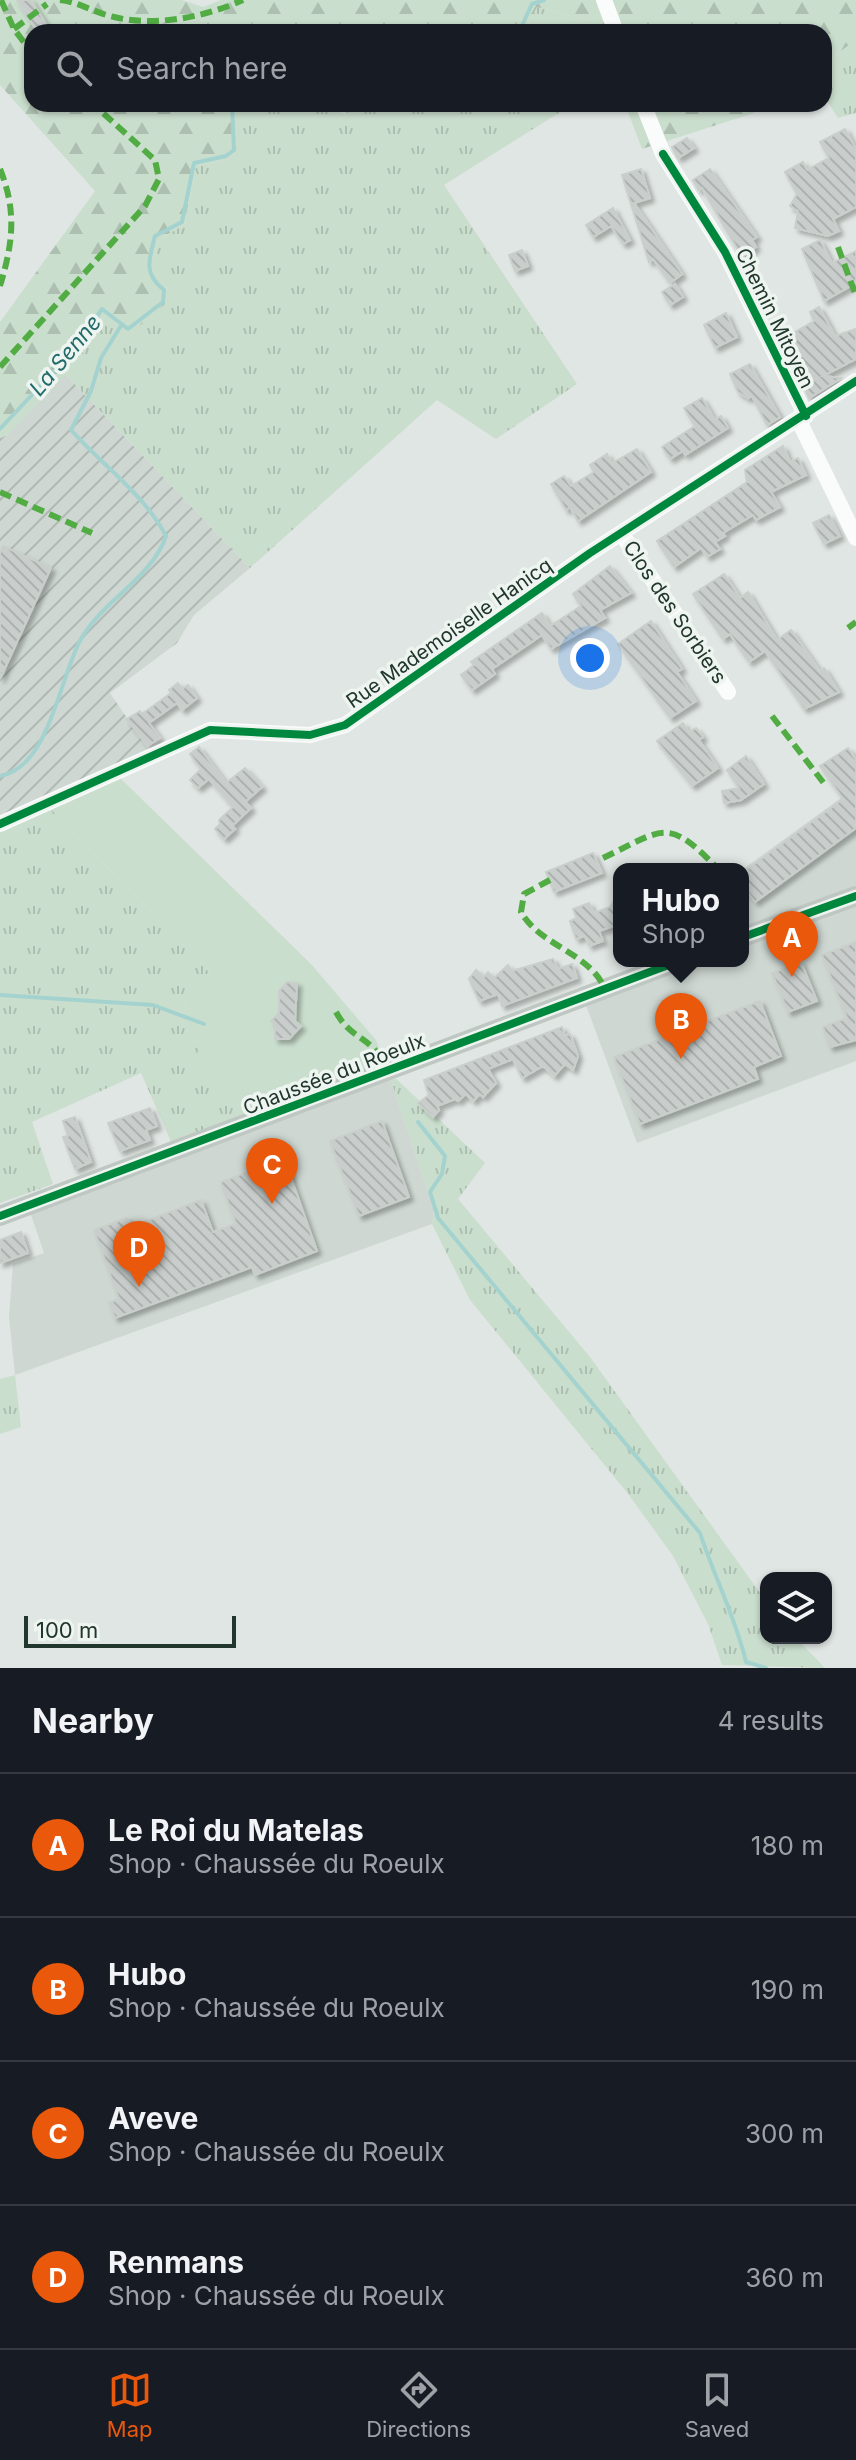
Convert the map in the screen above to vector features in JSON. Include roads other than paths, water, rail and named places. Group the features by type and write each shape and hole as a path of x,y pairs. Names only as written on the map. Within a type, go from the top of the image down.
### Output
{"main road":[{"path":"749,935 856,896"},
{"name":"Chaussée du Roeulx","path":"0,1216 663,967"}],"street":[{"path":"605,4 613,24"},
{"name":"Chemin Mitoyen","path":"646,112 663,154 725,252 856,538"},
{"name":"Rue Mademoiselle Hanicq","path":"0,824 210,730 300,735 345,725 621,533 856,381"},
{"name":"Clos des Sorbiers","path":"621,533 728,692"}],"waterway":[{"name":"La Senne","path":"523,24 532,4 544,0"},
{"name":"La Senne","path":"0,429 74,350 102,309 128,329 163,302 164,290 153,278 149,266 155,236 182,222 194,163 226,156 234,150 232,112"},
{"path":"0,776 17,769 31,756 51,719 81,639 90,625 150,564 166,536 135,493 71,430 91,391 101,358 122,324"},
{"path":"0,995 153,1005 204,1024"},
{"path":"418,1122 445,1156 442,1174 430,1192 438,1218 700,1533 746,1662 766,1668"}],"place":[{"name":"Le Roi du Matelas","path":"792,977"},
{"name":"Hubo","path":"681,1059"},
{"name":"Aveve","path":"272,1204"},
{"name":"Renmans","path":"139,1287"}]}
